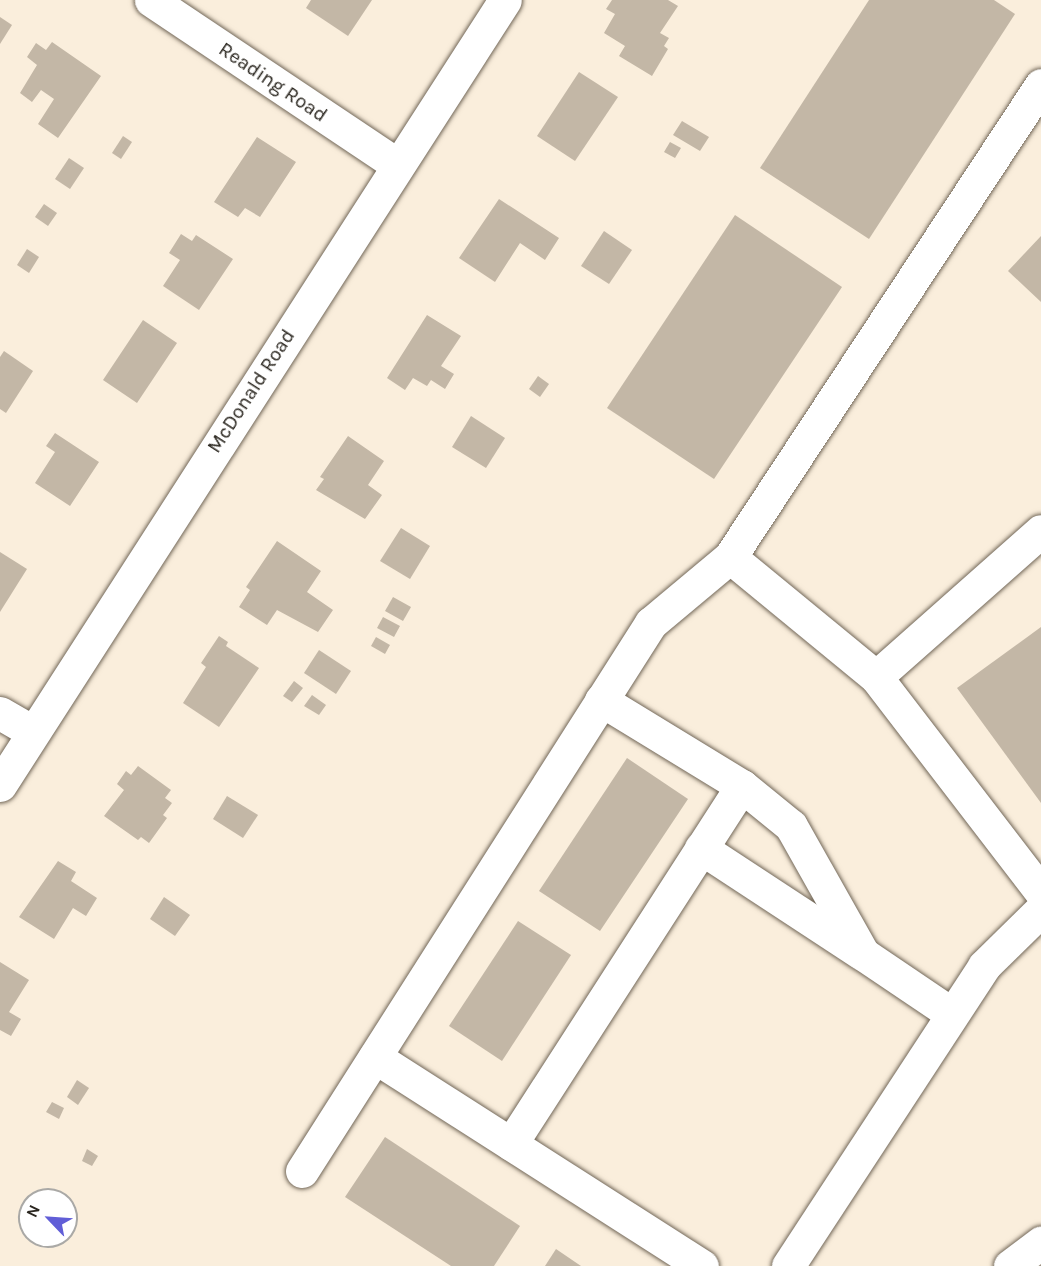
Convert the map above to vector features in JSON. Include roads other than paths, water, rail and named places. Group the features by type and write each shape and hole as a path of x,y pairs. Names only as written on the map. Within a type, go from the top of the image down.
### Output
{"street":[{"name":"Reading Road","path":"151,0 396,164"},
{"name":"McDonald Road","path":"0,785 396,164 505,0"},
{"path":"302,1171 651,623 730,557 1041,86"},
{"path":"876,677 1041,531"},
{"path":"730,557 876,677 1041,892"},
{"path":"602,700 742,786 791,826 863,954"},
{"path":"0,713 33,732"},
{"path":"511,1144 742,786"},
{"path":"701,848 952,1014"},
{"path":"788,1266 984,966 1041,910"},
{"path":"375,1057 702,1266"},
{"path":"1010,1266 1041,1243"}]}
